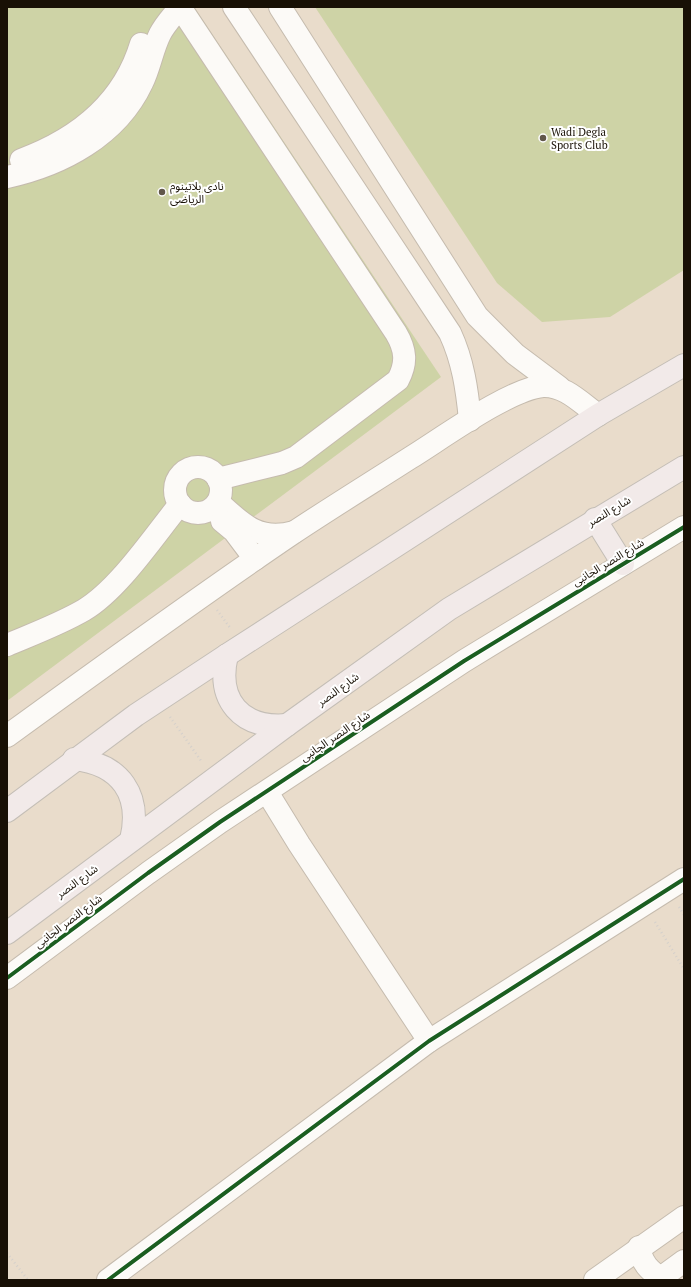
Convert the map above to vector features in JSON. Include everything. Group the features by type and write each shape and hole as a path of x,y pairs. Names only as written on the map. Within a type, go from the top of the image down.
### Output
{"main road":[{"path":"7,811 74,759 158,700 598,415 684,365"},
{"name":"شارع النصر","path":"7,933 131,840 215,780 287,725 449,609 684,466"},
{"path":"595,519 623,564"},
{"path":"234,650 223,671 225,687 231,702 238,710 255,723 271,726 287,725"},
{"path":"74,759 96,763 106,767 119,777 129,791 134,807 135,824 131,840"}],"street":[{"path":"14,169 74,135 105,108 127,79 147,27 162,7"},
{"path":"14,169 46,167 72,155 92,142 113,123 135,96 149,67 160,33 180,7 396,333 403,344 405,356 404,369 398,380 308,449 282,463 218,479"},
{"path":"234,7 450,332 458,349 464,373 470,420"},
{"path":"280,7 477,316 515,354 598,415"},
{"path":"450,332 477,316"},
{"path":"7,736 255,559 470,420 530,388 544,386 559,387"},
{"path":"210,507 220,490 218,479 212,472 204,467 194,467 185,470 179,477 175,486 176,496 180,504 190,512 210,507 256,531 273,535 295,532"},
{"path":"7,645 85,609 104,596 120,579 180,504"},
{"path":"210,507 217,518 226,523 255,559"},
{"name":"شارع النصر الجانبى","path":"7,978 148,873 267,792 464,661 684,526"},
{"path":"267,792 299,844 429,1041"},
{"path":"108,1280 429,1041 684,880"},
{"path":"595,1280 639,1247 681,1222"},
{"path":"639,1247 643,1263 660,1279 684,1260"}],"path":[{"path":"206,593 234,650"},
{"path":"158,700 215,780"},
{"path":"644,904 684,970"},
{"path":"7,1254 28,1280"}],"green space":[{"name":"نادى بلاتينوم الرياضى","path":"7,7 194,7 441,377 7,701"},
{"name":"Wadi Degla Sports Club","path":"315,7 684,7 684,270 610,317 542,322 497,283"}],"cycle path":[{"path":"7,978 148,873 220,822 464,661 684,527"},
{"path":"108,1280 429,1041 684,879"}],"place":[{"name":"Wadi Degla Sports Club","path":"543,138"},
{"name":"نادى بلاتينوم الرياضى","path":"162,192"}]}
